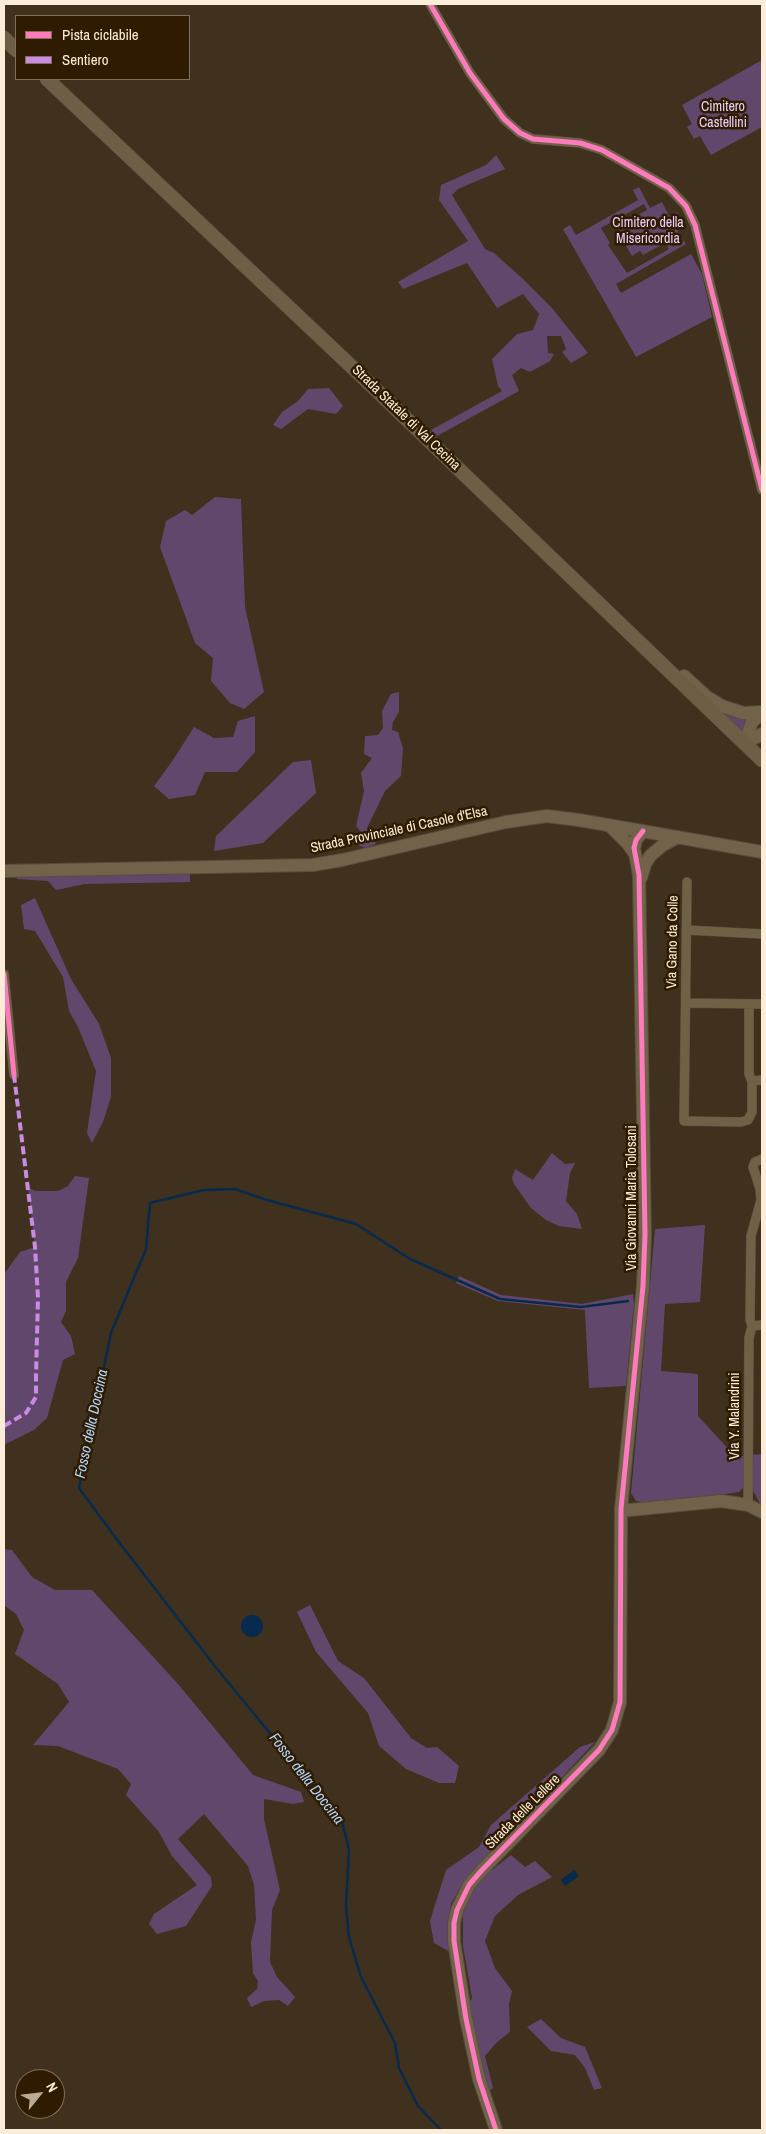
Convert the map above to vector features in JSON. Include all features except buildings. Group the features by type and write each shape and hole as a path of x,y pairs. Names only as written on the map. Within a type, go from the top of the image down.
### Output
{"main road":[{"path":"4,38 15,49"},
{"name":"Strada Statale di Val Cecina","path":"48,80 370,384 762,760"}],"street":[{"path":"430,4 470,73 504,119 520,133 533,139 580,144 602,150 669,188 686,206 695,225 762,490"},
{"path":"633,636 668,662 717,704 739,712 762,712"},
{"path":"745,743 752,722 762,712"},
{"path":"745,743 762,734"},
{"name":"Strada Provinciale di Casole d'Elsa","path":"4,871 313,865 529,817 557,816 762,852"},
{"name":"Via Giovanni Maria Tolosani","path":"609,825 628,844 634,854"},
{"name":"Via Giovanni Maria Tolosani","path":"621,1509 645,1254 639,886 634,854 634,844 643,831"},
{"name":"Via Giovanni Maria Tolosani","path":"639,886 646,861 646,845 643,831"},
{"path":"646,861 654,852 678,837"},
{"name":"Via Gano da Colle","path":"687,882 684,1122 742,1122 748,1120 752,1112 752,1081"},
{"path":"687,930 762,934"},
{"path":"4,974 14,1075"},
{"name":"Via Gano da Colle","path":"686,1003 762,1004"},
{"path":"750,1004 749,1070 752,1081 762,1080"},
{"name":"Via Y. Malandrini","path":"748,1505 749,1338 752,1326 750,1320 751,1236 761,1200 759,1185 753,1168 755,1162 762,1159"},
{"path":"752,1326 762,1325"},
{"path":"621,1509 630,1510 721,1501 748,1505 762,1512"},
{"name":"Strada delle Lellere","path":"496,2130 479,2080 471,2047 454,1941 456,1910 468,1885 527,1822 581,1771 599,1750 612,1730 618,1712 620,1696 621,1509"}],"green space":[{"name":"Cimitero Castellini","path":"762,60 762,127 711,155 700,136 694,139 687,127 692,124 682,105"},
{"path":"496,155 505,169 458,189 452,195 485,249 494,253 552,308 588,353 571,363 562,352 566,349 561,336 547,336 548,353 554,354 550,361 530,372 521,368 512,375 519,391 437,436 431,430 502,391 498,386 492,359 517,334 533,330 539,314 523,294 497,308 467,263 403,289 398,282 468,241 439,200 441,185 486,165"},
{"name":"Cimitero della Misericordia","path":"639,187 650,208 662,202 669,216 677,212 679,215 671,220 679,233 669,240 673,247 684,241 686,244 616,284 621,293 691,254 702,274 712,317 636,357 563,229 570,225 576,235 638,200 633,190","holes":["644,204 647,210 625,222 627,227 618,232 632,256 640,251 643,255 665,243 669,249 627,273 608,245 610,243 601,228"]},
{"path":"329,388 343,406 336,414 308,409 281,429 273,425 282,412 298,401 308,389"},
{"path":"215,497 241,499 245,607 264,692 244,709 230,703 211,681 213,658 195,643 160,547 166,521 185,510 192,515"},
{"path":"399,692 399,712 393,722 392,730 398,732 403,748 401,776 385,791 367,828 376,844 365,848 354,843 361,832 356,826 364,791 361,773 372,758 364,754 365,736 378,735 383,728 382,711 391,694"},
{"path":"715,707 747,717 744,735"},
{"path":"255,716 255,752 237,772 205,772 195,795 169,799 154,786 194,727 214,738 233,737 238,721"},
{"path":"311,760 316,793 263,843 214,851 216,836 293,762"},
{"path":"190,872 190,882 85,884 56,890 48,881 17,879 17,874"},
{"path":"35,898 71,979 99,1024 111,1058 111,1097 103,1122 92,1143 87,1133 96,1071 78,1027 69,1011 63,977 35,931 24,929 21,905"},
{"path":"552,1153 565,1164 575,1163 570,1173 566,1201 577,1214 582,1229 559,1226 546,1220 531,1208 514,1184 512,1178 515,1169 533,1180"},
{"path":"75,1176 89,1178 78,1258 66,1282 66,1311 61,1322 71,1336 75,1354 63,1360 47,1418 34,1430 4,1445 4,1274 20,1252 35,1247 28,1187 35,1191 58,1191 68,1186"},
{"path":"705,1225 700,1302 665,1304 661,1371 698,1374 698,1416 735,1456 744,1456 745,1486 739,1492 687,1500 653,1504 636,1501 631,1493 655,1229"},
{"path":"459,1276 501,1295 582,1304 633,1294 634,1304 626,1386 589,1388 585,1310 498,1301 456,1283"},
{"path":"762,1409 762,1507 752,1489 752,1455 761,1454"},
{"path":"4,1549 12,1550 32,1577 55,1590 92,1590 178,1684 253,1775 301,1792 304,1802 293,1804 264,1799 264,1819 280,1890 272,1910 270,1962 277,1977 295,1997 288,2006 279,2000 264,2001 251,2007 247,1998 257,1989 258,1981 253,1973 251,1942 256,1920 254,1885 248,1866 204,1814 178,1839 211,1877 212,1886 186,1926 157,1934 149,1924 154,1914 197,1885 172,1856 159,1832 126,1795 131,1784 118,1769 58,1746 33,1745 69,1702 58,1684 15,1654 24,1630 16,1614 4,1605"},
{"path":"310,1605 338,1661 364,1678 411,1738 427,1748 437,1747 459,1766 455,1783 439,1783 406,1769 379,1746 368,1713 316,1652 297,1612"},
{"path":"595,1742 463,1883 451,1904 447,1932 450,1952 434,1943 430,1921 446,1870 479,1847 491,1825 580,1747"},
{"path":"511,1855 525,1867 535,1861 552,1877 518,1895 495,1916 485,1941 495,1968 512,1991 509,2004 510,2032 496,2043 485,2056 493,2088 489,2091 478,2054 469,2003 472,1998 463,1946 463,1911 472,1890 483,1877"},
{"path":"541,2019 561,2038 585,2047 602,2088 594,2090 585,2068 575,2055 551,2051 527,2027"}],"water":[{"path":"252,1615 262,1622 263,1626 256,1636 252,1637 242,1630 241,1626 248,1616"},
{"path":"574,1870 579,1876 565,1886 561,1880"}],"waterway":[{"name":"Fosso della Doccina","path":"441,2130 418,2106 399,2068 395,2043 361,1977 349,1937 346,1906 349,1850 342,1821 214,1665 79,1488 111,1333 146,1249 150,1203 204,1190 235,1189 267,1200 356,1224 410,1259 500,1299 581,1307 628,1301"}],"marked path":[{"path":"4,1426 26,1413 36,1397 38,1298 35,1247 14,1075"}],"cycle path":[{"path":"430,4 470,73 504,119 520,133 533,139 580,143 602,150 669,188 686,206 695,225 762,490"},
{"path":"496,2130 479,2079 466,2019 454,1941 454,1923 457,1910 469,1885 482,1870 599,1750 612,1730 620,1702 621,1509 643,1286 645,1235 639,875 634,848 636,840 643,831"},
{"path":"4,974 14,1075"}]}
